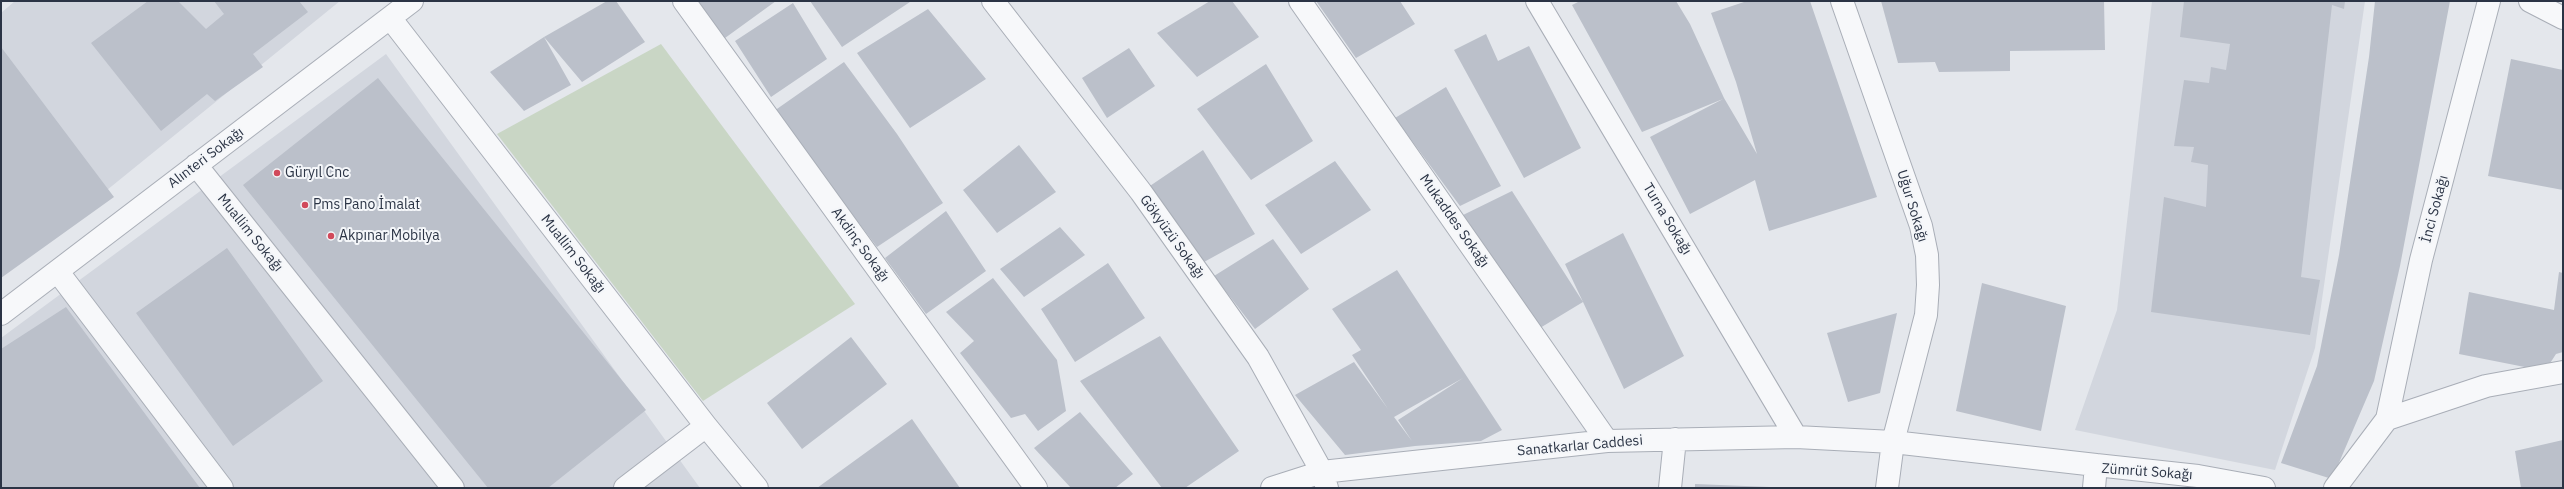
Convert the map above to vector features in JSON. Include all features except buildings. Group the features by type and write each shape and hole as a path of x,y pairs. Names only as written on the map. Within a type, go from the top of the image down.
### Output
{"street":[{"name":"Alınteri Sokağı","path":"1,314 391,19 412,1"},
{"name":"Akdinç Sokağı","path":"684,1 1036,488"},
{"name":"Gökyüzü Sokağı","path":"993,1 1141,192 1258,357 1324,480"},
{"name":"Mukaddes Sokağı","path":"1300,1 1607,441"},
{"name":"Turna Sokağı","path":"1537,1 1796,437"},
{"name":"Uğur Sokağı","path":"1842,1 1921,226 1927,255 1928,285 1926,315 1893,442 1887,488"},
{"name":"İnci Sokağı","path":"2387,419 2421,260 2489,1"},
{"path":"2530,1 2563,18"},
{"name":"Muallim Sokağı","path":"391,19 706,426 757,488"},
{"name":"Muallim Sokağı","path":"196,165 453,488"},
{"path":"58,272 222,488"},
{"path":"2335,488 2387,419 2486,386 2563,372"},
{"path":"624,488 706,426"},
{"name":"Sanatkarlar Caddesi","path":"1272,488 1607,441 1675,439 1796,437 1893,442 2096,465"},
{"path":"1670,488 1675,439"},
{"name":"Zümrüt Sokağı","path":"2094,488 2096,465 2198,476 2264,488"}],"shaded area":[{"path":"15,1 340,1 1,276 1,13"},
{"path":"2152,1 2365,1 2315,348 2275,470 2075,430 2117,310"},
{"path":"386,54 700,488 1,488 1,338"}],"green space":[{"path":"661,44 855,304 703,401 497,134"}],"place":[{"name":"Güryıl Cnc","path":"277,173"},
{"name":"Pms Pano İmalat","path":"305,205"},
{"name":"Akpınar Mobilya","path":"331,236"}]}
